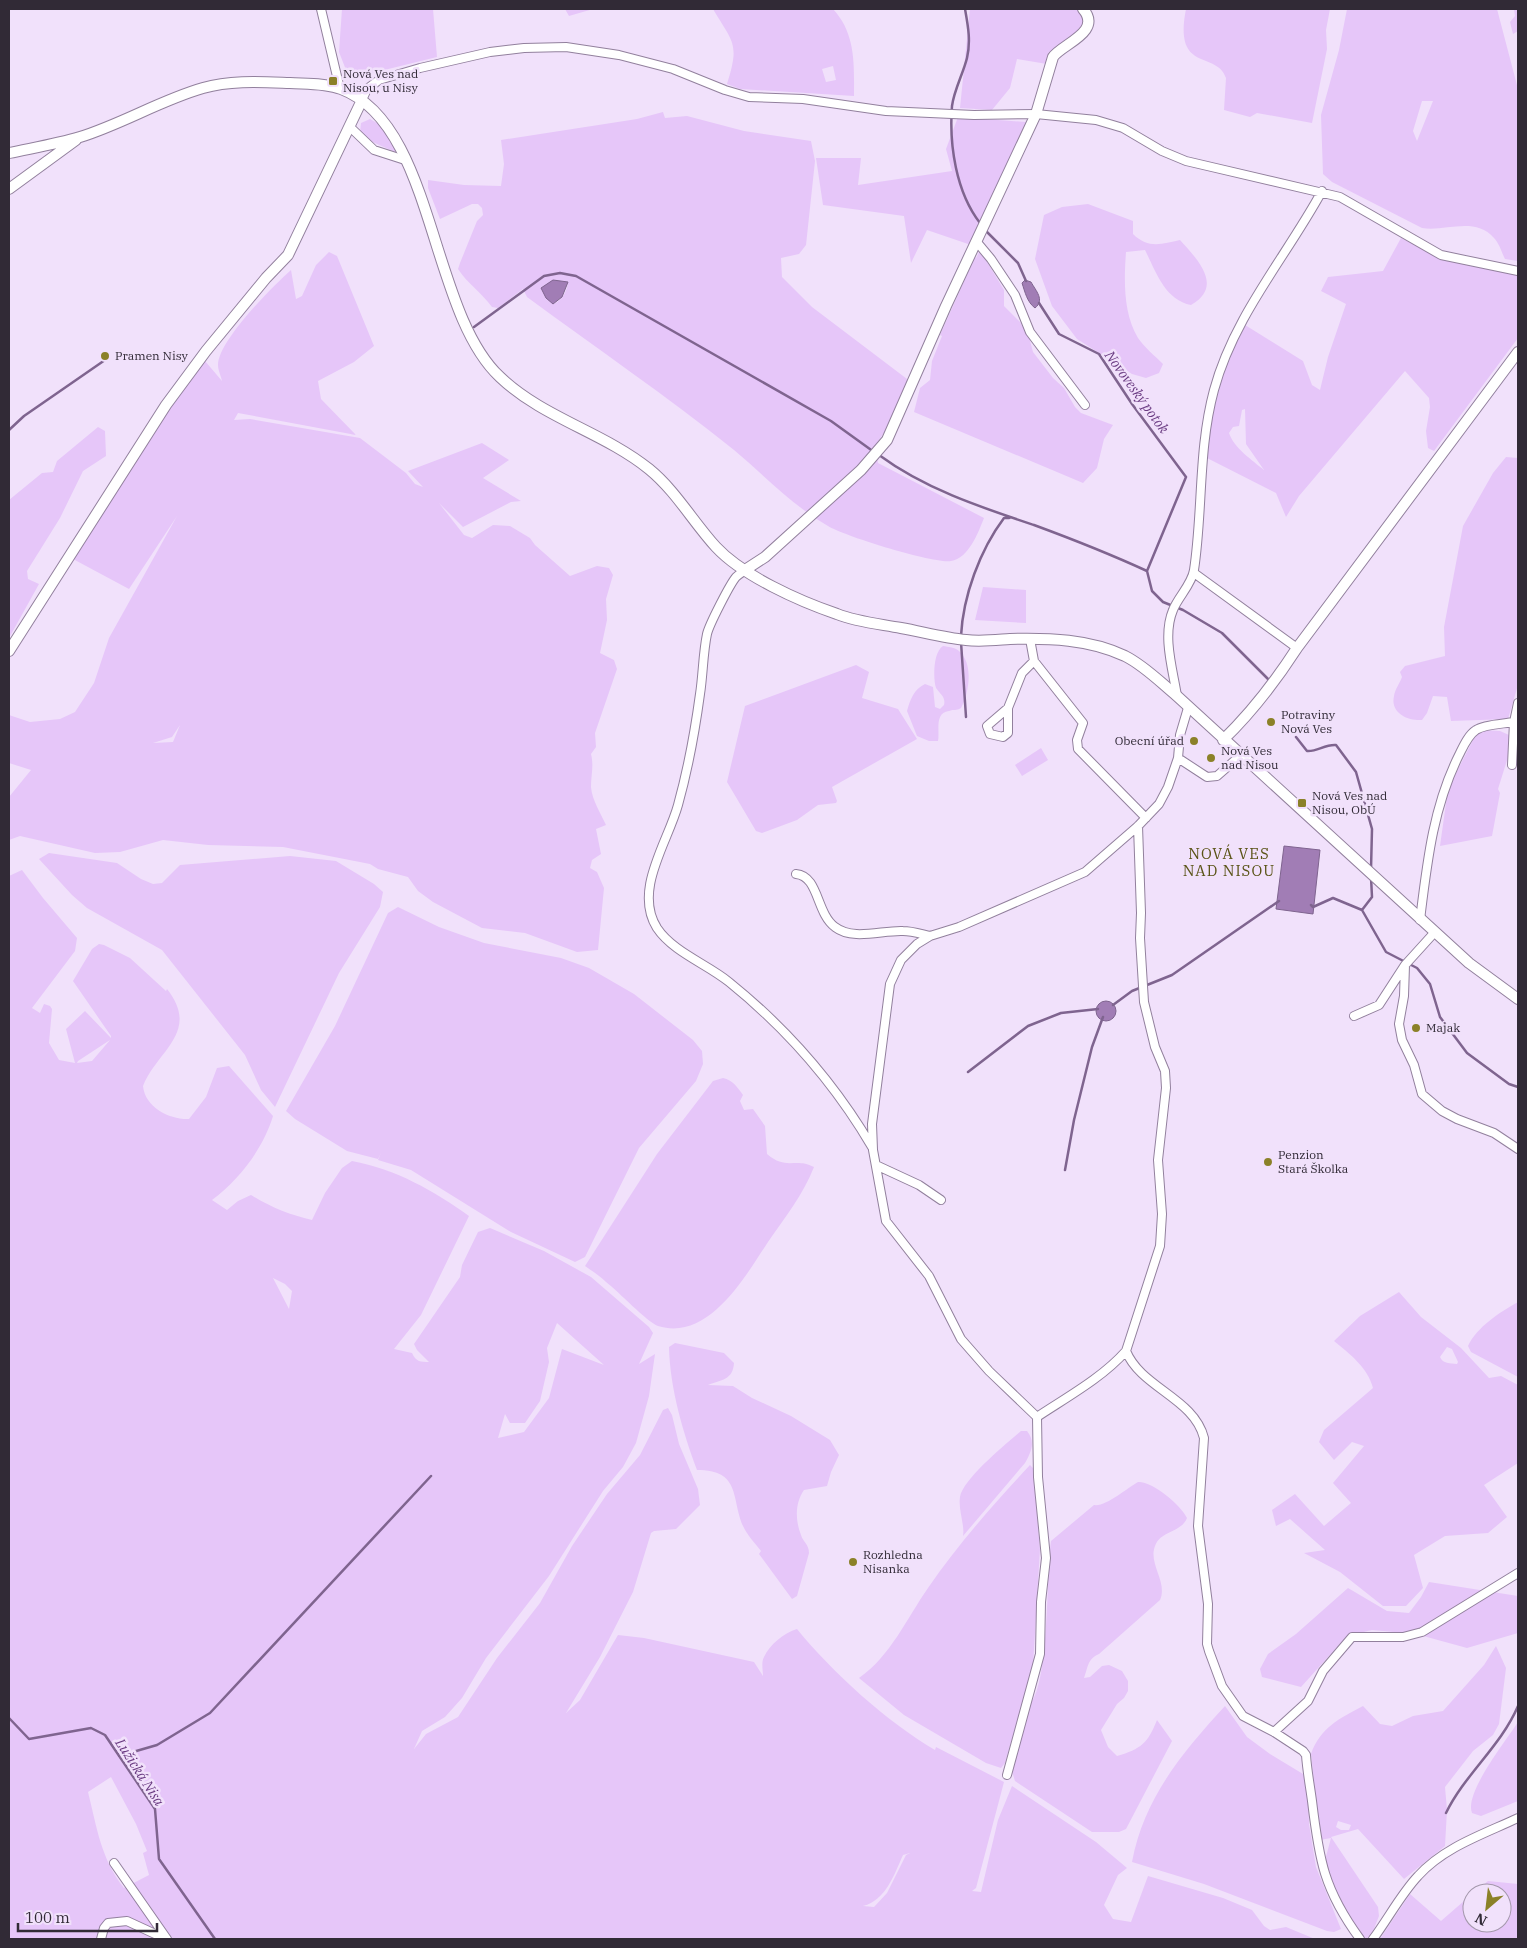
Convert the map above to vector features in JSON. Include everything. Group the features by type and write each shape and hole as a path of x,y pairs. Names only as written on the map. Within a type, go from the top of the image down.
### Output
{"street":[{"path":"322,9 340,89"},
{"path":"874,1150 860,1127 810,1060 786,1034 730,982 673,944 657,928 650,904 651,879 671,827 684,780 700,694 707,633 736,577 765,557 861,470 887,440 976,241 1036,114 1053,57 1057,51 1071,44 1085,31 1087,16 1083,9"},
{"path":"9,651 166,405 206,351 266,278 288,255 367,89 379,80 420,68 490,52 524,48 566,47 619,55 674,69 725,90 749,97 802,99 886,111 974,115 1036,114 1096,120 1123,128 1162,151 1186,161 1322,191 1340,197 1441,255 1518,270"},
{"path":"9,153 80,137 204,87 259,82 340,89 362,100 384,122 405,160 414,180 456,303 470,336 489,366 501,379 543,409 623,451 651,470 665,484 718,550 762,581 839,615 967,640 1030,639 1080,642 1125,656 1144,668 1177,696 1469,963 1518,999"},
{"path":"350,127 374,150 405,160"},
{"path":"9,190 80,137"},
{"path":"1177,696 1169,643 1169,620 1174,607 1194,573 1203,449 1214,390 1225,355 1252,304 1305,223 1322,191"},
{"path":"976,241 991,259 1015,295 1034,338 1085,405"},
{"path":"1223,740 1249,715 1276,681 1297,648 1518,352"},
{"path":"1194,573 1297,648"},
{"path":"1030,639 1034,661 1083,723 1077,740 1078,749 1146,818"},
{"path":"1008,708 1022,673 1034,661"},
{"path":"1512,765 1518,703"},
{"path":"1007,1775 1040,1654 1041,1602 1046,1558 1038,1477 1037,1417 989,1370 961,1339 929,1276 886,1221 874,1150 872,1124 890,984 901,960 917,944 930,936 959,927 1085,872 1138,826 1159,804 1168,787 1178,758 1180,735 1188,708"},
{"path":"1420,920 1431,836 1454,766 1468,739 1477,729 1516,721"},
{"path":"1178,758 1207,777 1217,776 1241,755"},
{"path":"1037,1417 1099,1375 1115,1363 1126,1351 1160,1246 1162,1214 1158,1160 1166,1088 1165,1071 1155,1047 1144,1002 1140,938 1138,826"},
{"path":"796,874 804,875 812,882 819,906 835,928 854,934 902,931 930,936"},
{"path":"1354,1016 1379,1005 1405,965 1434,932"},
{"path":"1405,965 1400,1030 1402,1040 1414,1065 1422,1094 1442,1111 1457,1119 1494,1133 1515,1145 1518,1149"},
{"path":"860,1127 872,1124"},
{"path":"878,1166 919,1185 941,1200"},
{"path":"1126,1351 1138,1373 1170,1395 1201,1428 1204,1438 1198,1526 1208,1604 1207,1644 1222,1686 1243,1716 1274,1732 1306,1755 1318,1856 1328,1885 1342,1915 1360,1939"},
{"path":"1274,1732 1308,1702 1323,1670 1352,1637 1403,1637 1422,1632 1518,1573"},
{"path":"1373,1939 1425,1868 1457,1847 1518,1818"},
{"path":"114,1863 167,1939"},
{"path":"101,1939 108,1922 127,1921 167,1939"}],"shaded area":[{"path":"342,9 433,9 437,57 360,76 348,75 339,52"},
{"path":"565,9 593,9 569,16"},
{"path":"713,9 833,9 841,19 850,39 854,96 740,89 727,84 734,51 730,37","holes":["833,66 836,80 826,82 822,69"]},
{"path":"970,9 1080,9 1084,17 1082,30 1048,53 1047,64 1017,59 1010,88 992,110 960,108"},
{"path":"1186,9 1330,9 1326,30 1327,49 1312,123 1257,113 1250,117 1224,110 1226,78 1221,70 1191,52 1186,43 1184,29"},
{"path":"1347,9 1497,9 1518,89 1518,261 1505,259 1496,240 1486,231 1469,226 1422,228 1332,182 1323,174 1321,115 1339,50","holes":["1422,101 1433,101 1417,141 1413,131"]},
{"path":"1514,9 1518,9 1518,31 1513,34 1510,22 1515,16"},
{"path":"663,112 665,118 687,116 744,131 811,141 815,161 806,245 799,254 781,258 782,277 812,307 911,382 892,421 875,446 878,463 984,518 972,544 963,555 951,561 927,558 869,542 828,526 791,500 734,450 683,410 527,297 523,289 498,308 492,307 458,269 477,221 483,215 482,208 478,204 472,204 440,219 428,188 428,180 464,185 501,186 504,164 501,140 637,119","holes":["553,280 568,282 564,295 553,304"]},
{"path":"958,117 1026,122 971,245 927,230 911,263 904,216 823,205 816,158 861,158 858,185 952,171 946,149"},
{"path":"370,119 382,126 396,150 395,152 368,140 360,132 361,123"},
{"path":"1088,204 1133,221 1133,234 1144,242 1155,244 1180,240 1199,263 1207,281 1206,289 1201,297 1191,305 1182,302 1174,297 1162,284 1145,250 1126,252 1125,285 1127,307 1133,328 1146,348 1163,364 1159,373 1146,378 1132,374 1077,339 1052,306 1035,259 1044,215 1062,207"},
{"path":"1401,238 1438,257 1518,275 1518,338 1434,451 1428,448 1426,431 1430,407 1429,398 1405,371 1299,496 1286,517 1276,493 1207,458 1209,424 1218,390 1230,357 1245,325 1303,361 1312,385 1320,390 1328,357 1346,304 1321,291 1328,277 1383,271","holes":["1245,409 1246,444 1264,470 1239,449 1229,433 1233,427 1239,426 1242,410"]},
{"path":"980,250 1004,290 1004,306 1020,322 1029,337 1033,352 1053,378 1064,388 1075,407 1081,413 1113,425 1104,439 1097,468 1083,483 914,412 920,388 930,380 932,361 942,336 940,335 975,257"},
{"path":"329,252 337,256 374,346 354,362 318,381 321,399 356,435 238,413 234,420 250,419 360,438 406,473 415,484 423,487 408,471 482,443 509,460 483,478 521,501 511,502 463,527 439,503 464,535 472,538 493,525 510,526 530,538 535,545 570,576 597,566 609,568 613,575 606,599 607,620 600,653 614,660 617,669 595,733 596,747 591,754 592,792 606,825 596,829 601,854 592,860 590,868 597,872 604,888 598,950 577,952 525,933 482,928 433,902 418,891 408,877 378,869 370,864 283,847 208,845 163,840 120,852 95,853 20,836 9,840 9,797 31,770 9,763 9,715 30,722 60,719 75,712 94,683 109,638 177,516 129,589 73,559 164,411 205,361 222,381 218,369 220,355 227,342 248,314 291,270 296,299 302,296 316,265","holes":["180,725 173,742 153,743 172,737"]},
{"path":"553,280 568,282 562,297 553,304 546,298 541,288"},
{"path":"1025,280 1031,282 1039,295 1039,302 1035,308 1025,293 1022,283"},
{"path":"98,427 105,431 106,456 83,471 60,518 27,571 28,579 39,584 9,638 9,500 42,473 53,472 57,461"},
{"path":"1506,457 1518,458 1518,685 1508,719 1451,721 1447,697 1433,696 1427,713 1422,720 1411,719 1401,715 1393,702 1395,691 1402,677 1400,672 1405,666 1445,656 1444,627 1463,526 1493,473"},
{"path":"983,587 1026,590 1026,623 975,620"},
{"path":"943,646 956,649 964,657 967,663 968,687 961,708 944,712 941,715 939,719 938,741 929,741 917,736 907,711 915,692 925,684 933,687 935,707 940,709 944,705 943,698 936,688 934,678 937,654"},
{"path":"856,665 869,672 862,698 898,709 917,739 832,787 836,803 818,805 797,820 762,833 756,831 727,782 745,706"},
{"path":"1482,730 1500,731 1509,735 1508,757 1498,789 1500,793 1492,836 1440,846 1448,789 1475,736"},
{"path":"1041,748 1048,760 1022,776 1015,765"},
{"path":"1284,846 1320,850 1313,914 1276,909"},
{"path":"49,853 117,863 141,879 153,884 162,883 180,865 290,856 336,861 374,884 383,892 380,907 339,973 275,1107 261,1090 245,1055 162,950 87,908 72,895 39,859"},
{"path":"22,870 77,938 75,951 32,1008 40,1013 44,1004 52,1009 49,1043 59,1060 75,1063 66,1029 85,1011 111,1038 73,981 92,949 99,944 104,945 130,958 166,991 167,989 176,1004 180,1017 178,1029 173,1040 149,1074 143,1086 148,1101 167,1115 189,1119 206,1097 217,1068 229,1066 273,1116 263,1140 249,1163 232,1183 212,1200 227,1210 238,1201 251,1195 280,1210 312,1220 325,1193 342,1168 352,1161 384,1169 414,1182 469,1216 421,1315 394,1349 412,1353 419,1361 429,1362 417,1350 414,1344 460,1277 462,1265 478,1232 490,1228 544,1251 591,1277 649,1327 653,1333 639,1364 655,1354 649,1396 636,1443 623,1467 603,1491 549,1576 486,1658 462,1698 445,1717 422,1731 414,1749 426,1734 458,1717 497,1658 540,1603 572,1546 607,1494 640,1455 663,1410 668,1408 672,1415 679,1444 698,1489 700,1505 676,1529 654,1531 651,1533 633,1592 600,1657 566,1713 580,1700 618,1635 644,1638 754,1662 763,1676 762,1664 767,1652 782,1636 797,1629 843,1679 879,1711 935,1750 936,1747 1004,1782 976,1888 972,1891 981,1892 998,1820 1012,1786 1096,1842 1127,1868 1118,1875 1104,1905 1113,1919 1131,1922 1148,1876 1223,1898 1252,1910 1264,1926 1270,1930 1286,1927 1315,1939 9,1939 9,876","holes":["110,1040 92,1061 77,1063","273,1278 285,1284 292,1291 289,1309","557,1323 604,1365 562,1349 549,1398 524,1432 498,1438 505,1414 510,1423 525,1423 540,1401 549,1362 547,1348","111,1777 136,1824 147,1851 143,1853 149,1875 124,1888 110,1866 97,1831 88,1792","910,1853 906,1855 887,1893 874,1907 863,1906 878,1898 892,1878 903,1855"]},
{"path":"398,907 439,927 484,943 561,958 589,968 634,994 693,1040 702,1051 703,1064 696,1081 639,1148 585,1257 575,1262 511,1232 411,1170 378,1160 381,1153 378,1159 347,1151 295,1119 286,1111 335,1026 388,913"},
{"path":"1106,1001 1113,1004 1116,1011 1113,1018 1106,1021 1099,1018 1096,1011 1099,1004"},
{"path":"723,1078 732,1082 743,1095 740,1101 744,1110 753,1109 765,1126 767,1154 780,1162 801,1163 814,1167 805,1187 793,1206 749,1271 724,1302 709,1315 694,1324 676,1328 658,1326 647,1319 585,1266 657,1154 713,1081"},
{"path":"1399,1292 1421,1317 1461,1348 1489,1378 1501,1376 1518,1385 1518,1463 1484,1485 1507,1517 1488,1533 1445,1536 1414,1555 1423,1588 1406,1606 1383,1606 1340,1572 1304,1553 1325,1550 1290,1519 1276,1526 1272,1510 1295,1494 1324,1526 1351,1503 1333,1483 1364,1446 1352,1442 1334,1460 1319,1442 1324,1430 1373,1388 1363,1368 1334,1341 1360,1316","holes":["1447,1347 1452,1349 1458,1362 1457,1364 1445,1362 1440,1357"]},
{"path":"1518,1302 1518,1377 1471,1352 1468,1346 1483,1326"},
{"path":"675,1343 724,1353 734,1363 731,1373 722,1380 708,1385 733,1386 752,1398 791,1416 830,1440 839,1455 827,1486 804,1490 799,1500 797,1512 799,1529 809,1553 797,1596 792,1599 759,1554 761,1551 745,1529 728,1480 711,1471 697,1470 682,1425 672,1379 669,1347"},
{"path":"1021,1431 1027,1431 1032,1443 1031,1451 1025,1463 963,1536 960,1497 963,1490 986,1462"},
{"path":"1030,1465 1033,1468 1040,1549 1033,1666 1005,1763 1001,1768 986,1763 904,1715 859,1678 889,1648 928,1588 964,1540"},
{"path":"1138,1482 1151,1485 1166,1495 1179,1507 1187,1518 1184,1523 1162,1537 1155,1546 1154,1560 1162,1586 1160,1600 1092,1658 1084,1678 1090,1677 1102,1666 1109,1665 1122,1671 1128,1681 1128,1691 1117,1704 1101,1730 1108,1747 1117,1756 1132,1751 1143,1744 1157,1720 1172,1741 1126,1829 1119,1832 1092,1832 1015,1781 1011,1768 1028,1706 1035,1695 1040,1677 1044,1654 1051,1541 1094,1505 1110,1500"},
{"path":"1429,1582 1518,1596 1518,1633 1467,1648 1416,1634 1372,1630 1347,1636 1301,1687 1262,1677 1260,1669 1268,1654 1296,1634 1348,1588 1387,1611 1409,1613"},
{"path":"1496,1646 1506,1668 1499,1724 1493,1735 1473,1751 1445,1787 1447,1810 1445,1846 1404,1879 1358,1829 1331,1837 1378,1907 1379,1916 1370,1939 1361,1939 1330,1884 1324,1864 1331,1838 1320,1840 1311,1754 1315,1745 1332,1725 1363,1706 1380,1724 1392,1726 1413,1716 1443,1711 1484,1665","holes":["1338,1821 1351,1825 1349,1830 1341,1830 1336,1827"]},
{"path":"1225,1706 1247,1737 1270,1754 1303,1774 1308,1787 1309,1824 1316,1867 1341,1929 1334,1932 1327,1931 1204,1884 1132,1862 1138,1839 1155,1797 1180,1759"},
{"path":"1518,1722 1518,1801 1481,1816 1472,1813 1471,1804 1480,1780"},
{"path":"1488,1881 1508,1883 1486,1883"},
{"path":"1512,1883 1518,1884 1518,1939 1380,1939 1410,1894 1441,1921 1462,1903 1462,1933 1512,1933"}],"waterway":[{"name":"Novoveský potok","path":"965,9 969,46 952,106 953,152 965,197 980,223"},
{"name":"Novoveský potok","path":"985,230 1018,263 1026,281"},
{"path":"474,327 544,276 560,273 576,276 831,421 874,452"},
{"name":"Novoveský potok","path":"1039,303 1059,334 1099,354 1132,404 1186,477 1147,571 1152,591 1163,602 1183,610 1222,633 1268,679"},
{"name":"Lužická Nisa","path":"9,430 24,416 105,360"},
{"path":"879,455 915,478 954,496 1034,525 1147,571"},
{"path":"961,636 965,605 980,559 987,544 1004,518 1009,518"},
{"path":"961,642 966,717"},
{"name":"Novoveský potok","path":"1296,737 1307,751 1336,745 1356,772 1372,829 1371,869"},
{"name":"Novoveský potok","path":"1371,877 1372,897 1362,910 1386,952 1417,968 1430,984 1440,1017 1467,1053 1509,1084 1518,1087"},
{"path":"1311,905 1313,907 1333,898 1362,910"},
{"path":"1113,1005 1132,991 1172,975 1279,901"},
{"path":"968,1072 1028,1026 1061,1013 1098,1009"},
{"path":"1065,1170 1074,1120 1092,1047 1103,1017"},
{"path":"119,1756 157,1745 210,1713 431,1476"},
{"path":"1446,1813 1463,1785 1502,1734 1518,1706"},
{"name":"Lužická Nisa","path":"9,1718 29,1739 91,1728 105,1735 155,1809 159,1859 215,1939"}],"place":[{"name":"Nová Ves nad Nisou, u Nisy","path":"333,81"},
{"name":"Pramen Nisy","path":"105,356"},
{"name":"Potraviny Nová Ves","path":"1271,722"},
{"name":"Obecní úřad","path":"1194,741"},
{"name":"Nová Ves nad Nisou","path":"1211,758"},
{"name":"Nová Ves nad Nisou, ObÚ","path":"1302,803"},
{"name":"Majak","path":"1416,1028"},
{"name":"Penzion Stará Školka","path":"1268,1162"},
{"name":"Rozhledna Nisanka","path":"853,1562"}],"district":[{"name":"NOVÁ VES NAD NISOU","path":"1229,862"}]}
